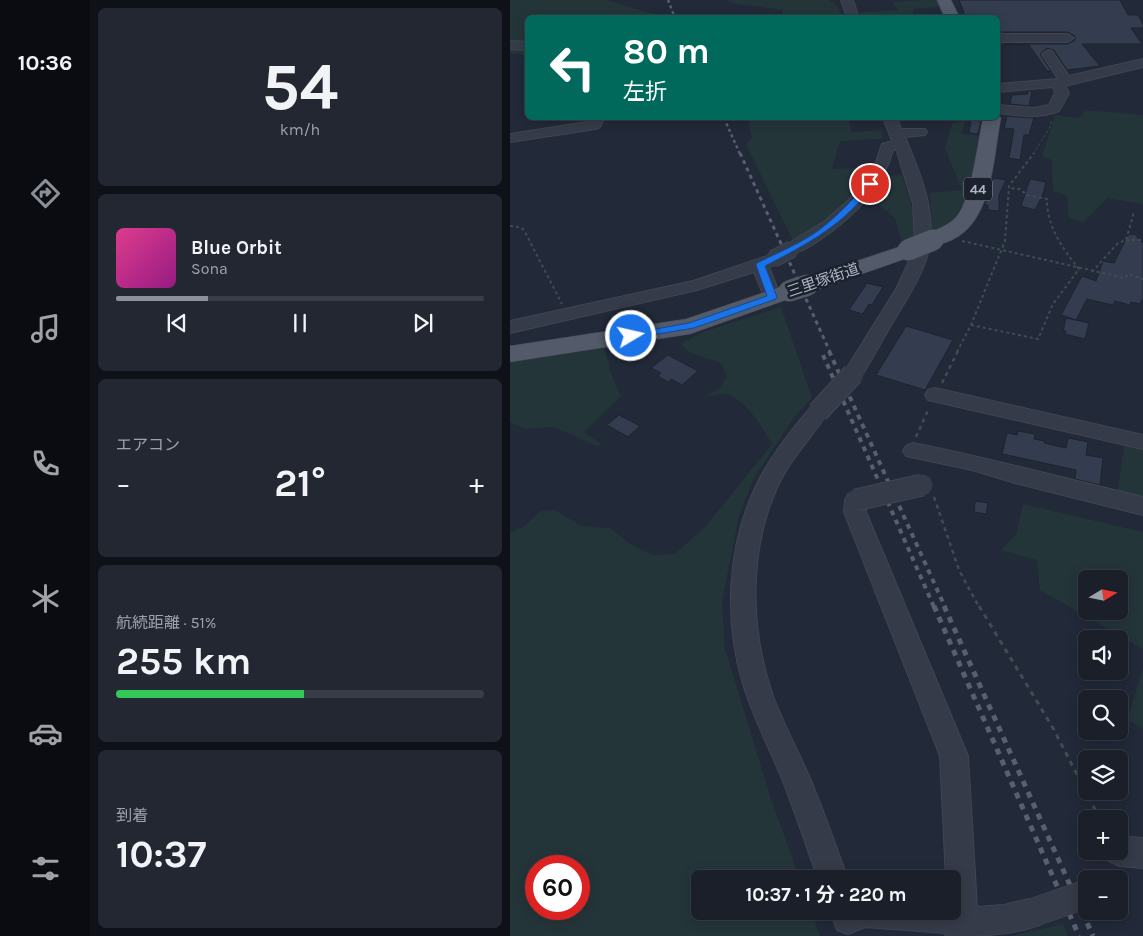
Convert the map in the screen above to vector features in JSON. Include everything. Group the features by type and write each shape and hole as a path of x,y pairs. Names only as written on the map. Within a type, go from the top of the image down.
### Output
{"main road":[{"path":"944,0 952,15"},
{"name":"三里塚街道","path":"510,354 690,326 940,238 964,222 974,207 992,120"}],"street":[{"path":"848,0 852,15"},
{"path":"1000,38 1068,38"},
{"path":"510,45 525,46"},
{"path":"1000,109 1035,112 1048,111 1054,108 1062,93 1062,82 1048,54"},
{"path":"1000,88 1062,82 1143,63"},
{"path":"510,138 591,126 595,124 596,120"},
{"path":"830,870 796,779 766,712 755,679 746,635 743,606 744,569 750,536 762,497 778,465 818,412 853,374 909,280 919,257 924,226 921,200 891,120"},
{"path":"510,327 697,285 767,262 824,230 859,198 882,166 887,147 898,138 920,132"},
{"path":"767,262 790,291"},
{"path":"935,395 1143,442"},
{"path":"913,451 972,462 1015,475 1143,506"},
{"path":"926,484 856,500 855,512 954,756 962,927"},
{"path":"1128,852 1143,853"},
{"path":"848,922 865,912 885,912 962,927 970,922 1003,922 1078,897"}],"path":[{"path":"1009,188 1020,189 1027,196 1047,199 1047,216 1051,226 1079,268"},
{"path":"1126,240 1134,212"},
{"path":"510,226 520,226 524,230 568,314"},
{"path":"940,238 1092,272 1125,278 1128,274 1143,279"},
{"path":"1092,272 1118,243 1126,240 1143,240"},
{"path":"971,325 1038,340 1047,312 1061,292 1076,276 1079,268"}],"shaded area":[{"path":"510,0 607,0 657,15 525,15 525,58 519,53 510,54"},
{"path":"727,0 829,0 838,6 841,15 782,15 783,10 736,4"},
{"path":"936,0 940,7 913,9 913,15 861,15 860,12 898,10 892,2"},
{"path":"1085,110 1143,115 1143,204 1107,198 1083,223 1069,217 1067,196 1053,191 1052,160 1042,157 1055,115 1079,118"},
{"path":"748,120 849,120 852,132 881,130 883,139 840,141 832,169 854,168 871,174 844,207 793,241 746,144 752,138"},
{"path":"966,120 961,134 982,136 973,183 964,205 957,215 947,225 932,234 930,193 962,190 945,148 952,124"},
{"path":"902,175 915,217 914,238 902,243 895,218 871,199 883,176"},
{"path":"781,307 812,398 793,419 754,478 739,516 722,602 725,649 772,802 797,870 691,870 691,920 814,920 820,936 510,936 510,533 523,527 541,511 555,510 581,526 610,528 630,544 653,555 675,554 706,526 772,444 752,414 732,396 724,394 704,397 720,388 727,376 721,363 691,353 680,344 703,332"},
{"path":"604,348 612,376 621,396 584,432 602,445 595,445 554,427 525,429 510,422 510,361 540,355"},
{"path":"1124,445 1143,449 1143,504 1117,498"},
{"path":"1023,504 1143,532 1143,649 1128,640 1128,630 1110,630 1092,620 1128,620 1128,570 1078,570 1078,612 1040,590 1037,560 1001,550 1016,535"},
{"path":"1143,668 1143,728 1128,720"},
{"path":"1063,924 1068,936 1012,936"}],"building":[{"path":"959,0 1120,0 1128,15 1138,15 1143,24 1143,28 1131,28 1142,44 1082,44 1100,66 1067,70 1054,50 1047,48 1040,54 1051,71 1047,71 1029,45 1004,44 1068,44 1075,40 1075,36 1068,32 1000,32 1000,15 965,15"},
{"path":"1027,91 1032,91 1029,106 1010,104 1012,95 1028,94"},
{"path":"1007,116 1034,118 1029,135 1024,135 1020,160 1009,158 1014,129 1004,128"},
{"path":"971,120 981,121 978,134 969,133"},
{"path":"993,178 1006,180 999,195 999,211 988,210 988,205 985,205"},
{"path":"1030,179 1046,182 1043,194 1035,210 1021,206"},
{"path":"1135,234 1143,242 1143,298 1140,304 1131,302 1130,305 1115,301 1113,305 1087,299 1076,320 1061,315 1082,276 1096,281 1103,261 1114,263 1128,235"},
{"path":"867,283 883,287 872,305 869,304 863,314 849,310"},
{"path":"1066,318 1089,323 1085,339 1065,334 1066,331 1063,331"},
{"path":"906,326 953,340 925,390 876,375"},
{"path":"668,355 698,371 682,385 671,379 668,382 658,376 661,373 651,368"},
{"path":"619,415 640,426 628,437 607,425"},
{"path":"1018,431 1035,434 1034,439 1066,448 1068,438 1088,442 1086,455 1103,458 1100,485 1075,479 1076,470 1002,454 1007,433 1017,435"},
{"path":"975,501 988,503 986,514 974,512"}],"railway":[{"path":"668,0 674,15"},
{"path":"725,120 740,154"},
{"path":"740,153 830,352"},
{"path":"829,351 945,607"},
{"path":"823,355 934,607"},
{"path":"934,606 1079,936"},
{"path":"944,606 1093,936"}],"route":[{"path":"631,336 690,326 772,297 760,265 824,230 859,198 870,184"}]}
